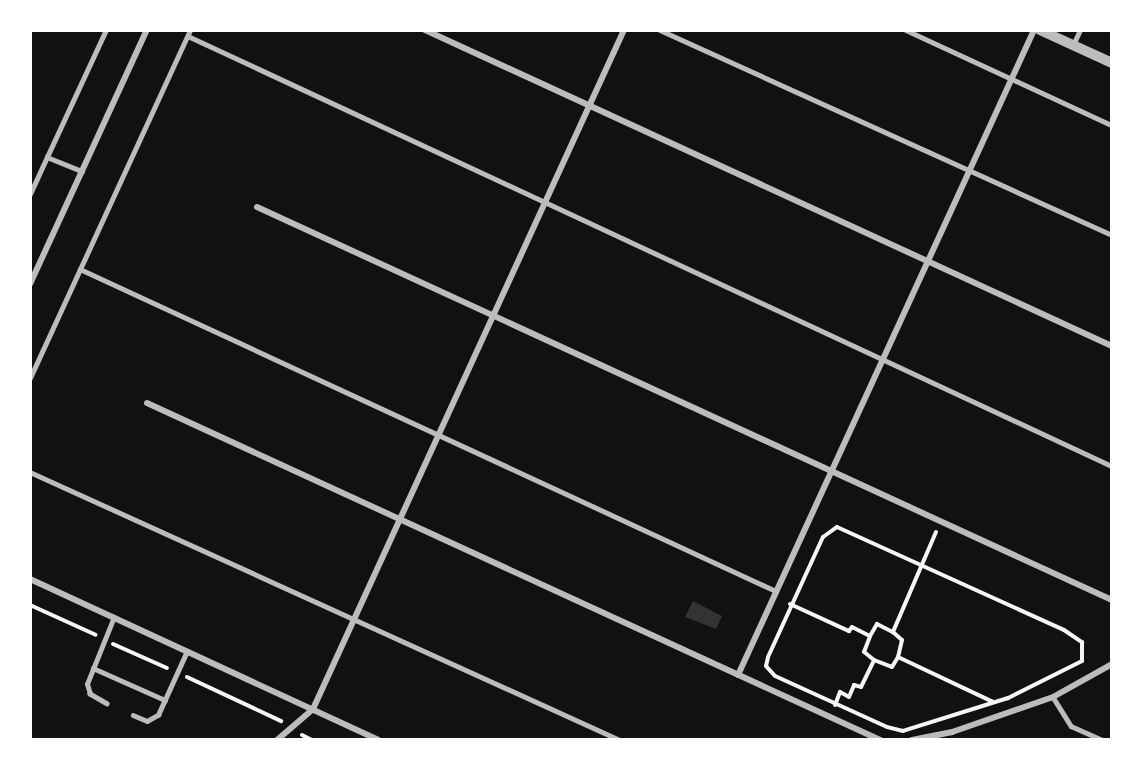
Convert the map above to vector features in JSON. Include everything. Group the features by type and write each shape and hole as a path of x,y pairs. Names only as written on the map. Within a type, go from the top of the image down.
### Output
{"street":[{"path":"30,284 147,30"},
{"path":"425,30 1112,346"},
{"path":"277,740 313,709 624,30"},
{"path":"738,675 1034,30"},
{"path":"1040,30 1112,63"},
{"path":"257,207 1112,600"},
{"path":"147,403 880,740"},
{"path":"30,579 379,740"},
{"path":"912,740 952,732 1053,698 1112,664"}],"lane":[{"path":"30,194 106,30"},
{"path":"30,378 190,30"},
{"path":"660,30 1112,235"},
{"path":"906,30 1112,125"},
{"path":"1073,45 1080,30"},
{"path":"188,36 544,204 884,357 1112,466"},
{"path":"47,157 82,171"},
{"path":"80,268 439,432 775,594"},
{"path":"30,472 620,740"},
{"path":"107,704 88,691 93,668 114,617"},
{"path":"133,715 151,721 159,715 187,651"},
{"path":"93,668 165,700"},
{"path":"1053,698 1071,726 1102,740"}],"path":[{"path":"893,632 941,521"},
{"path":"832,528 843,529 1064,630 1082,642 1083,657 1076,667 993,702 903,731 835,704 768,670 768,657 791,605 823,537 832,528"},
{"path":"775,594 791,605 849,632 852,627 870,636"},
{"path":"30,605 292,727"},
{"path":"877,624 893,632 903,639 892,668 874,660 864,652 877,624"},
{"path":"898,657 993,702 1001,716"},
{"path":"830,717 840,692 849,697 854,685 861,687 874,660"}],"shaded area":[{"path":"693,601 722,616 716,629 685,617"}]}
